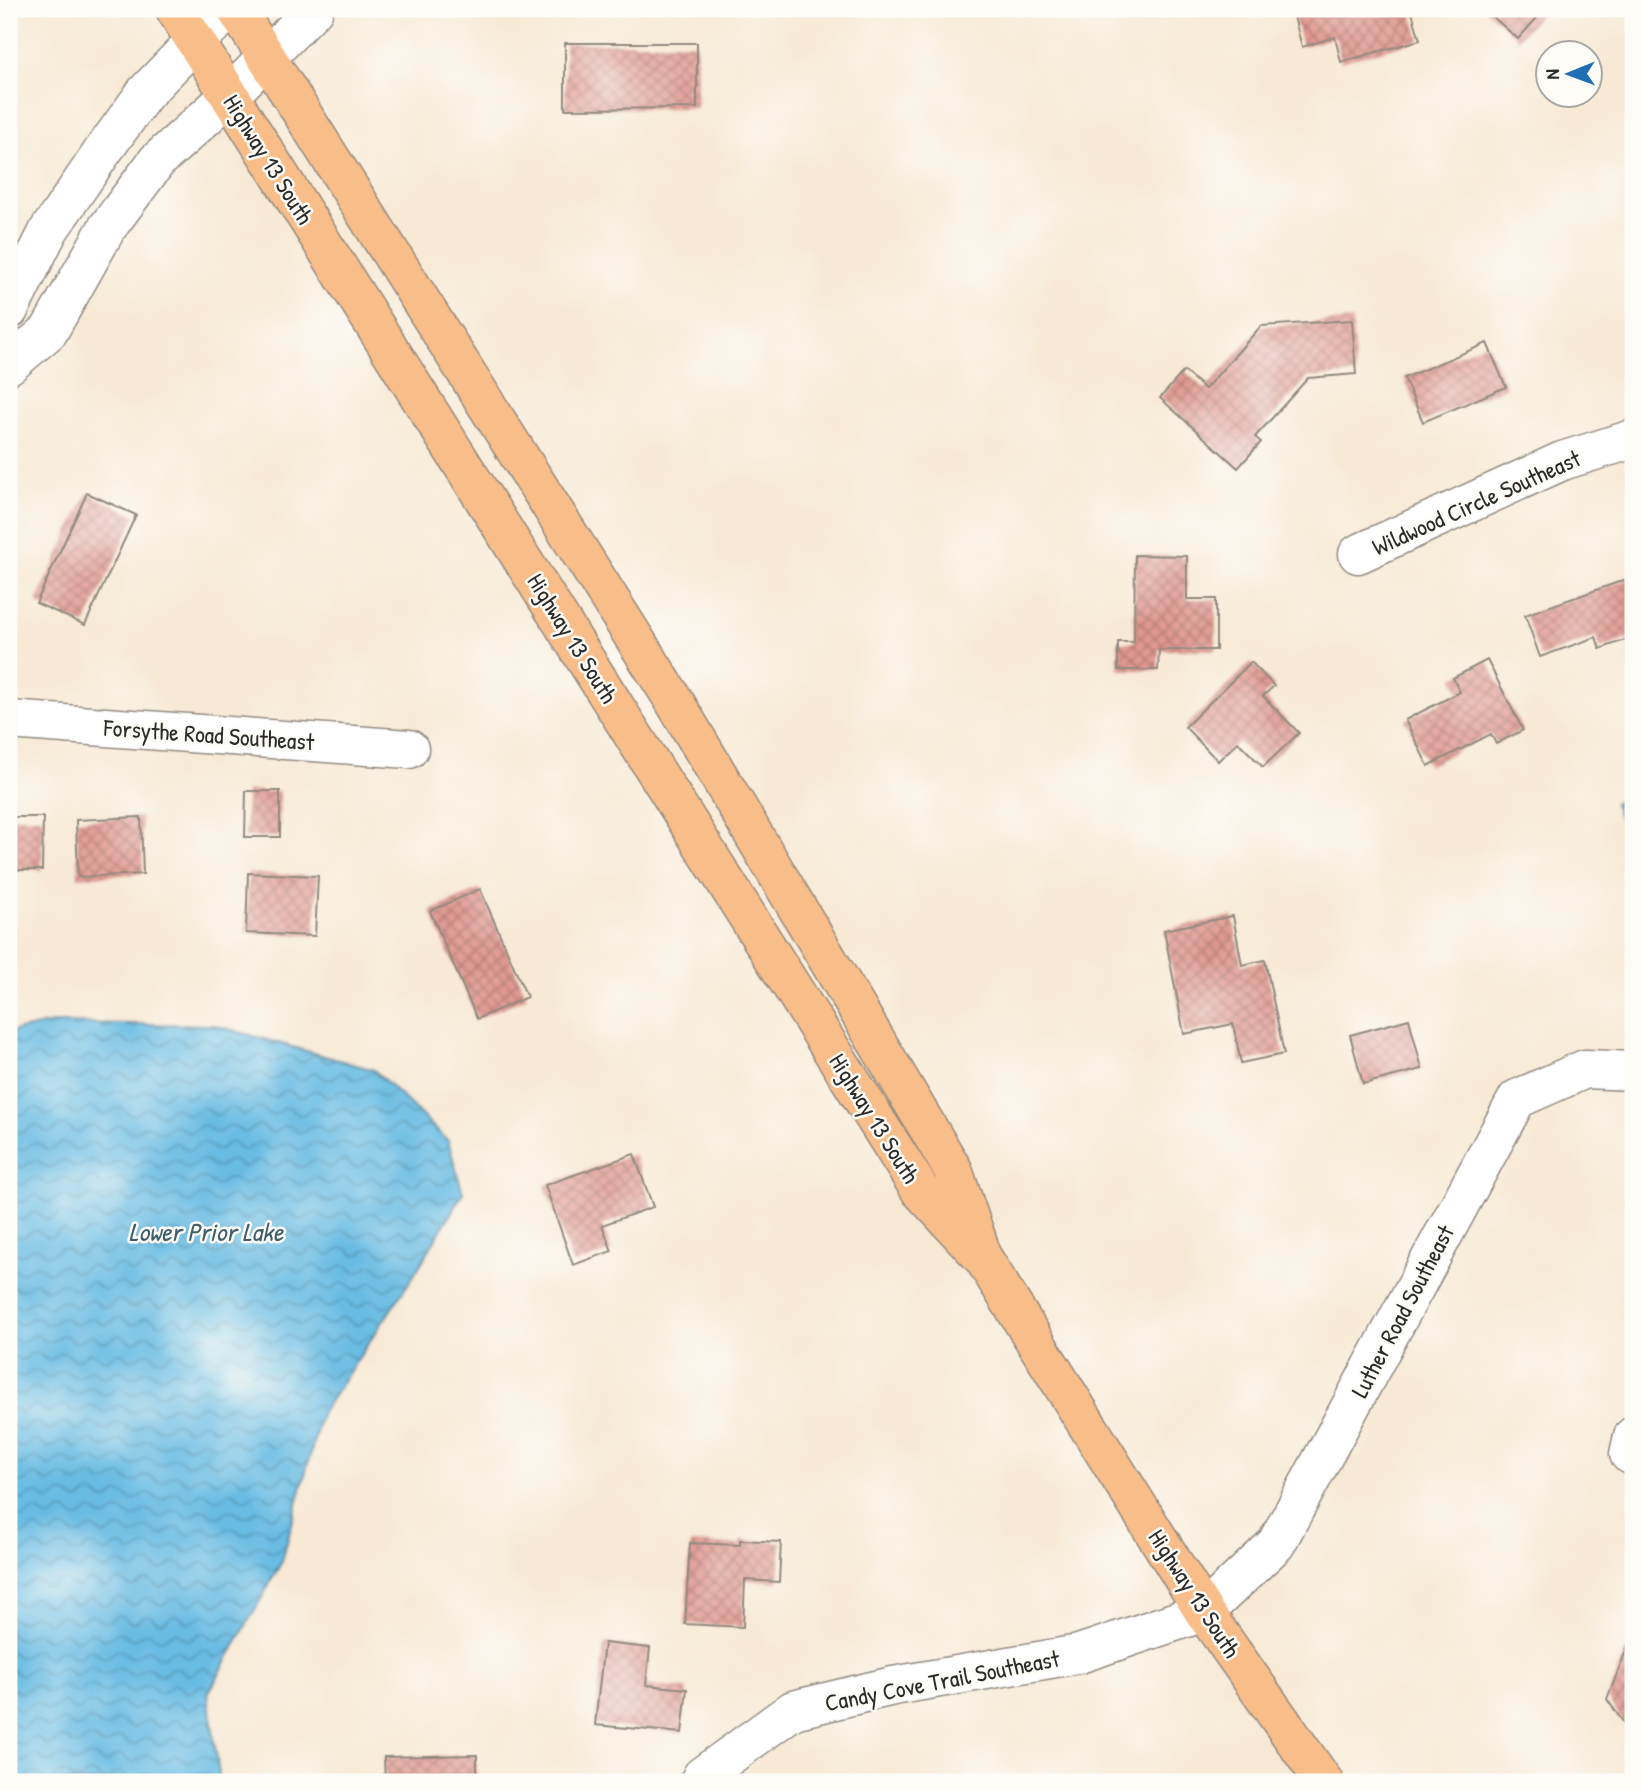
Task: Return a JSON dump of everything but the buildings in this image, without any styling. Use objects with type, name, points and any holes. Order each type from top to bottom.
[{"type":"main road","name":"Highway 13 South","points":[[175,9],[920,1191],[983,1258],[1204,1612],[1324,1782]]},
{"type":"main road","name":"Highway 13 South","points":[[233,9],[673,699],[786,887],[953,1170],[983,1258]]},
{"type":"street","points":[[9,310],[49,230],[145,93],[195,41],[233,9]]},
{"type":"street","points":[[9,365],[49,331],[107,228],[157,160],[229,96],[314,9]]},
{"type":"street","name":"Wildwood Circle Southeast","points":[[1358,554],[1562,461],[1633,439]]},
{"type":"street","name":"Forsythe Road Southeast","points":[[9,720],[409,749]]},
{"type":"street","name":"Luther Road Southeast","points":[[1204,1612],[1276,1544],[1517,1099],[1585,1069],[1633,1071]]},
{"type":"street","points":[[1633,1436],[1629,1454],[1633,1456]]},
{"type":"street","name":"Candy Cove Trail Southeast","points":[[699,1782],[702,1776],[793,1710],[893,1686],[1079,1654],[1204,1612]]},
{"type":"water","points":[[1633,795],[1633,847],[1614,804]]},
{"type":"water","name":"Lower Prior Lake","points":[[53,1023],[214,1025],[374,1070],[448,1141],[463,1193],[414,1275],[321,1414],[282,1561],[208,1694],[220,1782],[9,1782],[9,1032]]}]
